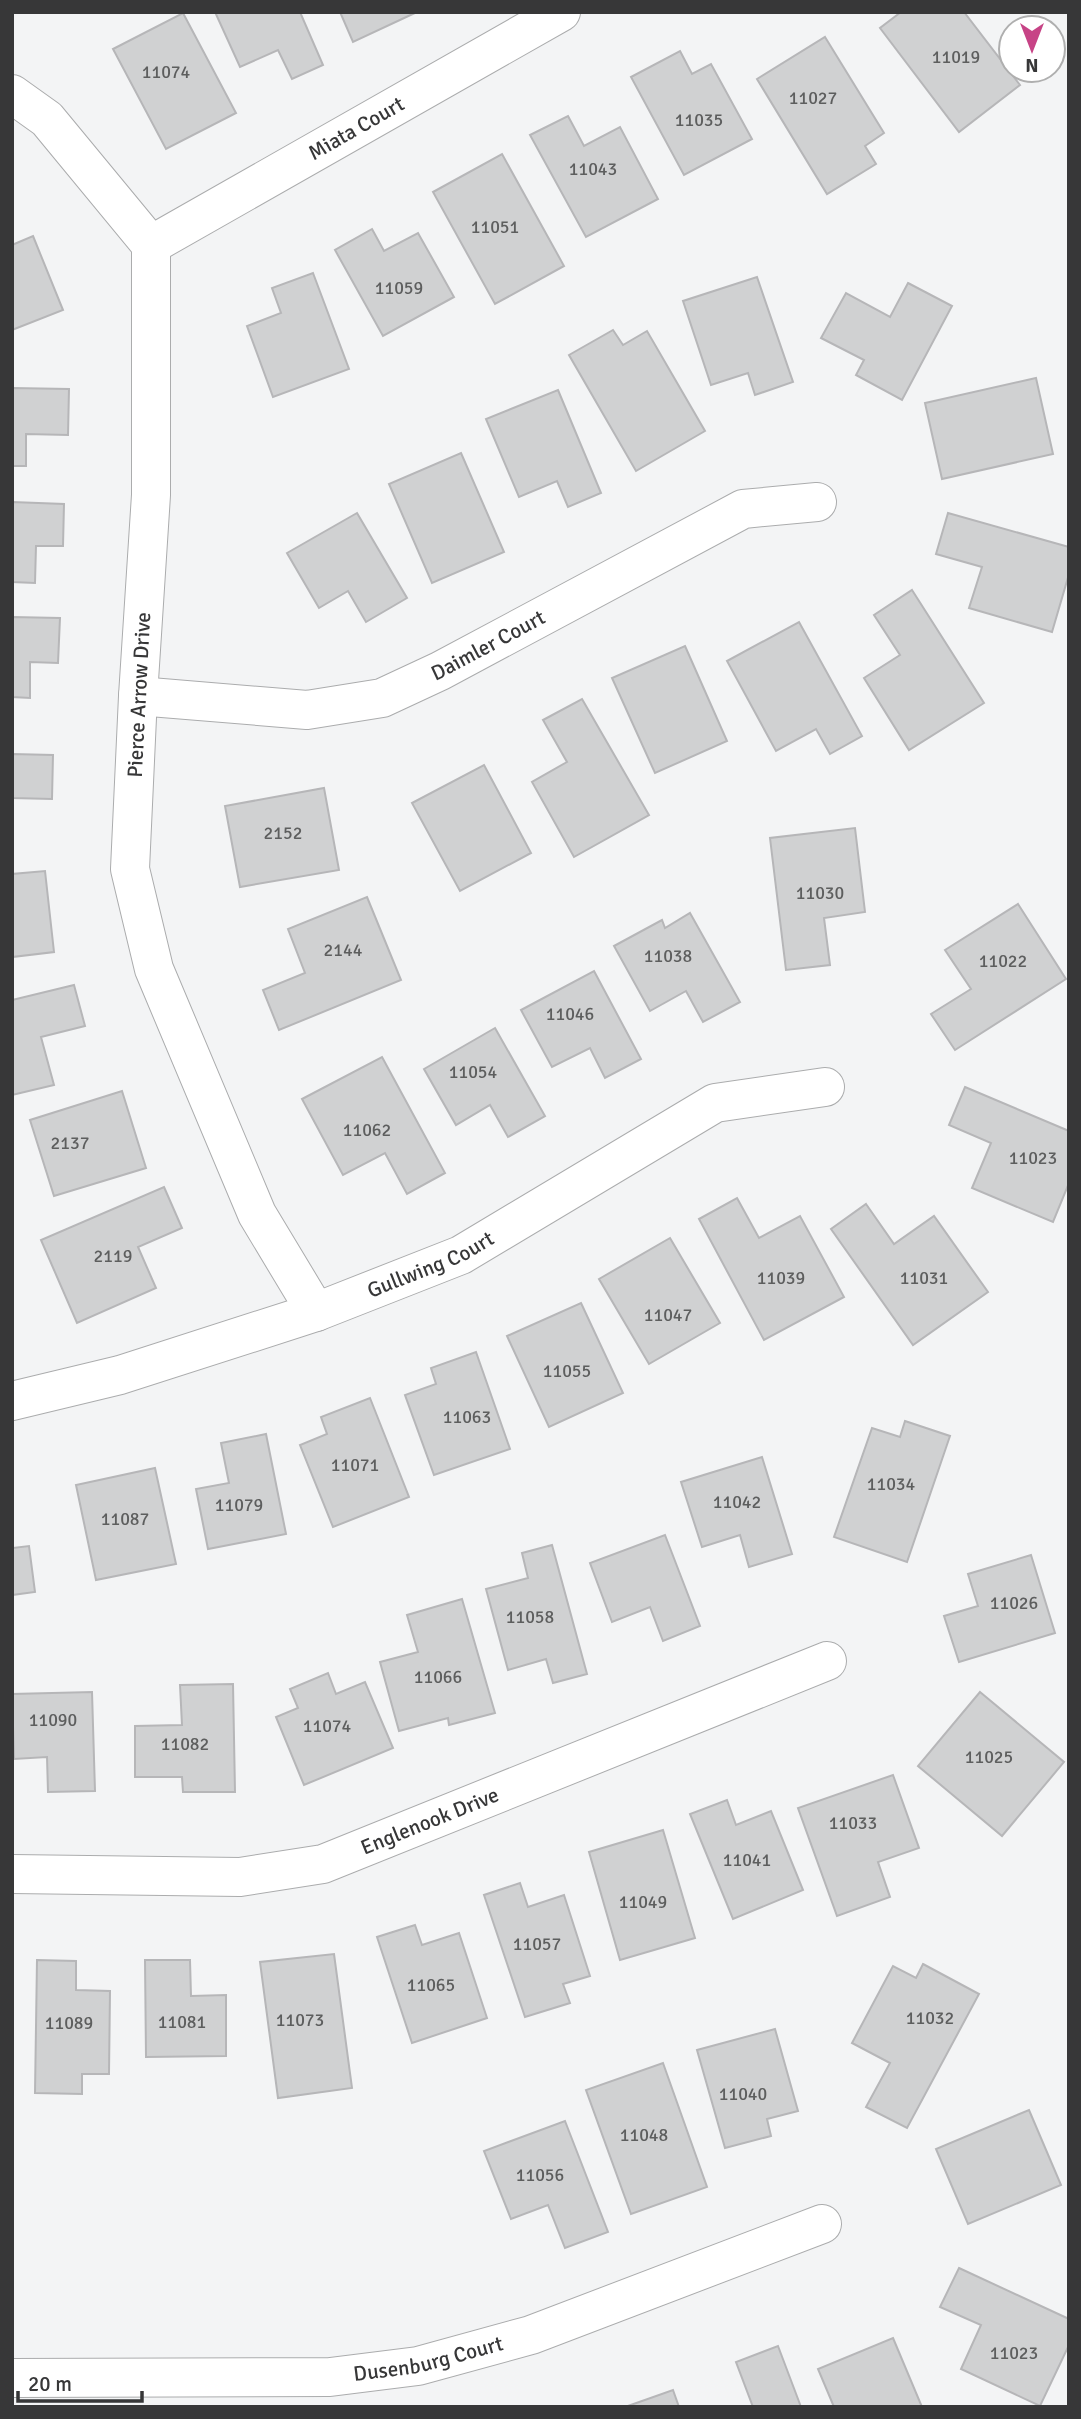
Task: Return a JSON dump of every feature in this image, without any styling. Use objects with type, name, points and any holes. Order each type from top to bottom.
[{"type":"street","name":"Miata Court","points":[[151,245],[561,12]]},
{"type":"street","points":[[12,94],[47,119],[151,245]]},
{"type":"street","name":"Pierce Arrow Drive","points":[[151,245],[151,495],[130,869],[154,970],[257,1214],[316,1312]]},
{"type":"street","name":"Daimler Court","points":[[138,696],[307,710],[382,698],[440,671],[743,509],[817,502]]},
{"type":"street","name":"Gullwing Court","points":[[12,1401],[120,1376],[316,1312],[461,1255],[715,1103],[825,1087]]},
{"type":"street","name":"Englenook Drive","points":[[12,1874],[240,1877],[323,1864],[827,1661]]},
{"type":"street","name":"Dusenburg Court","points":[[12,2378],[330,2377],[418,2366],[531,2335],[822,2224]]},
{"type":"building","points":[[215,12],[300,12],[323,65],[292,79],[278,50],[240,67]]},
{"type":"building","points":[[340,12],[417,12],[353,42]]},
{"type":"building","points":[[901,12],[964,12],[997,55],[997,84],[1020,85],[959,132],[880,28]]},
{"type":"building","points":[[183,13],[236,113],[166,149],[113,49]]},
{"type":"building","points":[[825,37],[884,133],[865,146],[876,164],[827,194],[757,79]]},
{"type":"building","points":[[680,51],[692,74],[711,64],[752,139],[684,175],[631,77]]},
{"type":"building","points":[[568,116],[584,146],[620,127],[658,199],[586,237],[530,135]]},
{"type":"building","points":[[502,154],[564,266],[495,304],[433,192]]},
{"type":"building","points":[[372,229],[384,251],[418,233],[454,297],[383,336],[335,250]]},
{"type":"building","points":[[33,236],[63,310],[12,330],[12,245]]},
{"type":"building","points":[[313,273],[349,369],[273,397],[247,326],[281,313],[272,288]]},
{"type":"building","points":[[757,277],[793,382],[755,395],[748,373],[711,385],[683,301]]},
{"type":"building","points":[[908,283],[952,306],[902,400],[856,375],[864,360],[821,338],[846,293],[890,317]]},
{"type":"building","points":[[613,330],[623,345],[647,331],[705,431],[636,471],[569,355]]},
{"type":"building","points":[[1036,378],[1053,454],[942,479],[925,403]]},
{"type":"building","points":[[12,388],[69,389],[68,435],[26,434],[26,466],[12,466]]},
{"type":"building","points":[[558,390],[601,493],[568,507],[557,481],[519,497],[486,419]]},
{"type":"building","points":[[461,453],[504,552],[432,583],[389,484]]},
{"type":"building","points":[[12,502],[64,504],[63,546],[36,546],[35,583],[12,582]]},
{"type":"building","points":[[357,513],[407,598],[366,622],[348,591],[319,608],[287,553]]},
{"type":"building","points":[[948,513],[1069,547],[1069,574],[1052,632],[969,608],[982,567],[936,554]]},
{"type":"building","points":[[912,590],[984,703],[909,750],[864,678],[900,655],[874,615]]},
{"type":"building","points":[[12,617],[60,618],[58,663],[30,662],[30,698],[12,697]]},
{"type":"building","points":[[799,622],[862,736],[830,754],[816,729],[776,751],[727,661]]},
{"type":"building","points":[[685,646],[727,741],[655,773],[612,678]]},
{"type":"building","points":[[582,699],[649,815],[574,857],[532,782],[567,762],[543,720]]},
{"type":"building","points":[[12,754],[53,755],[52,799],[12,798]]},
{"type":"building","points":[[484,765],[531,853],[460,891],[412,803]]},
{"type":"building","points":[[324,788],[339,870],[240,887],[225,806]]},
{"type":"building","points":[[855,828],[865,912],[824,918],[830,965],[786,970],[770,838]]},
{"type":"building","points":[[45,871],[54,952],[12,957],[12,874]]},
{"type":"building","points":[[367,897],[401,980],[279,1030],[263,990],[305,973],[288,929]]},
{"type":"building","points":[[1018,904],[1066,979],[955,1050],[931,1014],[971,989],[945,950]]},
{"type":"building","points":[[690,913],[740,1002],[703,1022],[686,991],[650,1011],[614,946],[662,920],[665,928]]},
{"type":"building","points":[[594,971],[641,1059],[605,1078],[590,1048],[552,1067],[521,1010]]},
{"type":"building","points":[[74,985],[85,1026],[41,1037],[54,1085],[12,1095],[12,1000]]},
{"type":"building","points":[[495,1028],[545,1116],[508,1137],[490,1105],[456,1125],[424,1069]]},
{"type":"building","points":[[382,1057],[445,1173],[407,1194],[385,1153],[343,1175],[302,1099]]},
{"type":"building","points":[[965,1087],[1069,1131],[1069,1183],[1053,1222],[972,1188],[991,1143],[949,1125]]},
{"type":"building","points":[[122,1091],[146,1168],[54,1196],[30,1120]]},
{"type":"building","points":[[164,1187],[182,1228],[138,1247],[156,1288],[77,1323],[41,1240]]},
{"type":"building","points":[[737,1198],[759,1238],[800,1216],[844,1297],[764,1340],[699,1219]]},
{"type":"building","points":[[866,1204],[894,1244],[934,1216],[988,1292],[913,1345],[831,1229]]},
{"type":"building","points":[[670,1238],[720,1323],[649,1364],[599,1279]]},
{"type":"building","points":[[581,1303],[623,1393],[549,1427],[507,1336]]},
{"type":"building","points":[[476,1352],[510,1449],[434,1475],[405,1395],[436,1384],[431,1368]]},
{"type":"building","points":[[370,1398],[409,1497],[333,1527],[300,1445],[327,1434],[321,1417]]},
{"type":"building","points":[[905,1421],[950,1436],[907,1562],[834,1537],[872,1428],[900,1437]]},
{"type":"building","points":[[266,1434],[286,1534],[208,1549],[196,1489],[229,1483],[221,1443]]},
{"type":"building","points":[[762,1457],[792,1554],[749,1567],[740,1535],[702,1547],[681,1482]]},
{"type":"building","points":[[155,1468],[176,1564],[96,1580],[76,1485]]},
{"type":"building","points":[[665,1535],[700,1626],[663,1641],[650,1607],[612,1622],[590,1563]]},
{"type":"building","points":[[12,1545],[13,1548],[29,1546],[35,1592],[12,1595]]},
{"type":"building","points":[[552,1545],[587,1674],[553,1683],[546,1659],[508,1670],[486,1589],[528,1578],[522,1553]]},
{"type":"building","points":[[1031,1555],[1055,1633],[959,1662],[944,1616],[978,1606],[968,1574]]},
{"type":"building","points":[[462,1599],[495,1713],[449,1725],[448,1718],[399,1731],[380,1662],[418,1652],[407,1615]]},
{"type":"building","points":[[328,1673],[336,1694],[365,1682],[393,1748],[304,1785],[276,1717],[298,1708],[290,1689]]},
{"type":"building","points":[[233,1684],[235,1792],[183,1792],[182,1777],[135,1777],[135,1726],[182,1725],[180,1685]]},
{"type":"building","points":[[92,1692],[95,1791],[48,1792],[47,1757],[14,1759],[12,1694]]},
{"type":"building","points":[[980,1692],[1064,1762],[1002,1836],[918,1766]]},
{"type":"building","points":[[893,1775],[919,1848],[878,1862],[890,1897],[837,1916],[798,1808]]},
{"type":"building","points":[[727,1800],[736,1825],[771,1811],[803,1890],[733,1919],[690,1814]]},
{"type":"building","points":[[663,1830],[695,1938],[620,1960],[589,1852]]},
{"type":"building","points":[[520,1883],[528,1907],[564,1895],[590,1976],[563,1984],[570,2003],[525,2017],[484,1895]]},
{"type":"building","points":[[415,1925],[422,1945],[459,1933],[487,2018],[412,2043],[377,1937]]},
{"type":"building","points":[[334,1954],[352,2088],[278,2098],[260,1962]]},
{"type":"building","points":[[37,1960],[76,1961],[76,1990],[110,1991],[109,2074],[82,2074],[82,2094],[35,2093]]},
{"type":"building","points":[[145,1960],[190,1960],[191,1996],[226,1995],[226,2056],[146,2057]]},
{"type":"building","points":[[923,1964],[979,1994],[907,2128],[866,2107],[890,2063],[852,2043],[893,1966],[916,1978]]},
{"type":"building","points":[[775,2029],[798,2111],[767,2119],[771,2136],[725,2148],[697,2050]]},
{"type":"building","points":[[663,2063],[707,2187],[631,2214],[586,2090]]},
{"type":"building","points":[[1029,2110],[1061,2185],[968,2224],[936,2149]]},
{"type":"building","points":[[565,2121],[608,2232],[565,2248],[548,2205],[511,2219],[484,2151]]},
{"type":"building","points":[[959,2268],[1069,2319],[1069,2345],[1040,2406],[961,2369],[981,2325],[940,2307]]},
{"type":"building","points":[[893,2338],[922,2407],[834,2407],[818,2369]]},
{"type":"building","points":[[778,2346],[801,2407],[753,2407],[736,2362]]},
{"type":"building","points":[[673,2390],[679,2407],[625,2407]]}]
